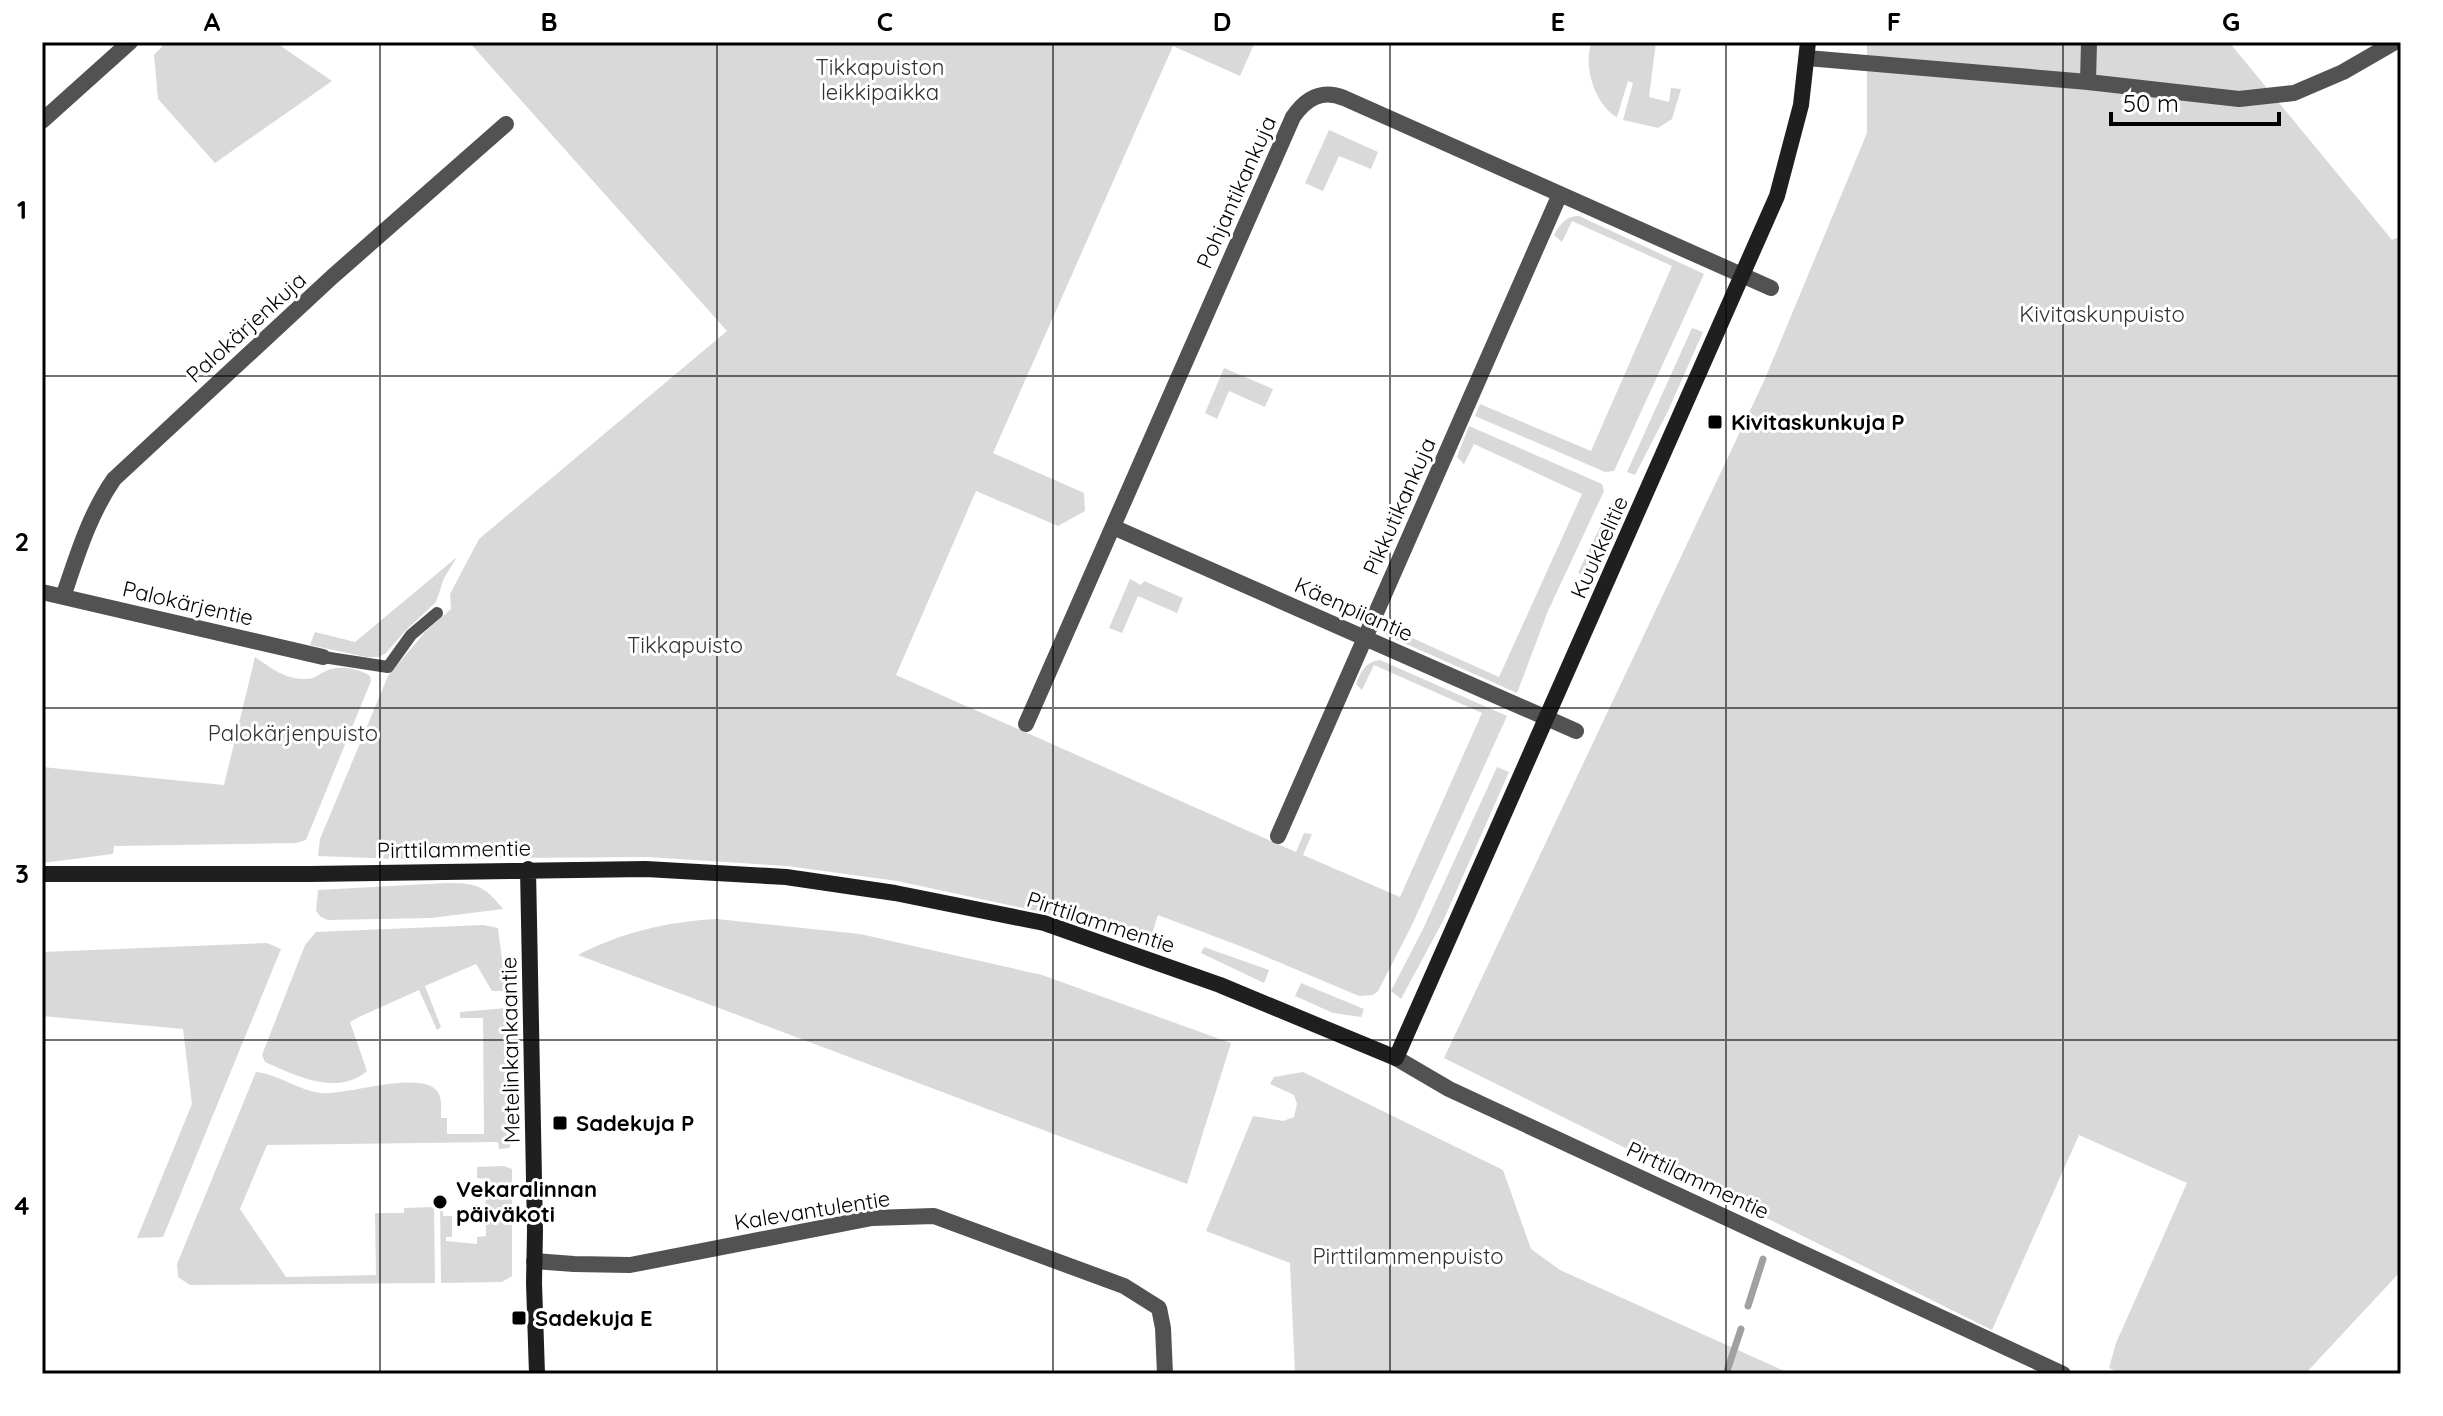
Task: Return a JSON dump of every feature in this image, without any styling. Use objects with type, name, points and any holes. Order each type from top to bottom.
[{"type":"street","points":[[42,121],[130,42]]},
{"type":"street","points":[[2088,82],[2089,42]]},
{"type":"street","points":[[1808,50],[2239,99],[2294,93],[2343,72],[2395,42]]},
{"type":"street","name":"Kuukkelitie","points":[[1396,1058],[1777,196],[1801,105],[1808,50]]},
{"type":"street","name":"Pohjantikankuja","points":[[1026,724],[1293,117],[1306,101],[1324,94],[1334,94],[1771,288]]},
{"type":"street","name":"Palokärjenkuja","points":[[63,597],[89,522],[114,479],[332,277],[506,124]]},
{"type":"street","name":"Pikkutikankuja","points":[[1278,836],[1560,194]]},
{"type":"street","name":"Käenpiiantie","points":[[1113,527],[1576,731]]},
{"type":"street","name":"Palokärjentie","points":[[42,592],[323,657]]},
{"type":"street","name":"Metelinkankaantie","points":[[528,869],[537,1374]]},
{"type":"street","name":"Pirttilammentie","points":[[42,874],[646,869],[786,877],[895,893],[1044,923],[1220,985],[1396,1058],[1449,1089],[2063,1374]]},
{"type":"street","name":"Kalevantulentie","points":[[534,1261],[630,1265],[872,1218],[934,1216],[1124,1286],[1159,1308],[1165,1374]]},
{"type":"lane","points":[[323,657],[388,667],[411,635],[437,613]]},
{"type":"green space","points":[[166,42],[275,42],[332,81],[215,163],[158,99],[154,55]]},
{"type":"green space","name":"Tikkapuisto","points":[[469,42],[1255,42],[1240,76],[1173,46],[993,453],[1084,493],[1085,511],[1058,526],[976,491],[896,675],[1296,852],[1304,833],[1312,834],[1303,855],[1400,897],[1482,713],[1374,665],[1362,690],[1356,684],[1362,672],[1367,665],[1380,660],[1507,716],[1411,927],[1378,991],[1373,995],[1359,996],[1158,915],[1152,934],[1107,930],[1046,913],[897,881],[787,866],[647,857],[397,859],[318,856],[320,839],[388,676],[425,632],[451,609],[450,594],[479,539],[727,331]]},
{"type":"green space","points":[[1592,42],[1656,42],[1649,97],[1669,102],[1671,88],[1681,89],[1672,119],[1658,128],[1623,120],[1633,83],[1628,81],[1617,117],[1609,112],[1592,84],[1589,51]]},
{"type":"green space","name":"Kivitaskunpuisto","points":[[1867,42],[2229,42],[2392,240],[2401,236],[2401,1271],[2305,1374],[2121,1374],[2109,1368],[2116,1343],[2187,1183],[2079,1135],[1992,1330],[1444,1058],[1764,381],[1867,133]]},
{"type":"green space","points":[[1329,130],[1378,152],[1371,169],[1339,156],[1323,191],[1305,183]]},
{"type":"green space","points":[[1579,216],[1704,274],[1614,471],[1605,472],[1475,416],[1480,404],[1591,451],[1672,266],[1572,221],[1562,242],[1554,235],[1564,221]]},
{"type":"green space","points":[[1692,328],[1703,332],[1668,411],[1635,475],[1627,472]]},
{"type":"green space","points":[[1224,368],[1273,389],[1265,407],[1229,391],[1217,419],[1205,413]]},
{"type":"green space","points":[[1469,426],[1602,484],[1604,491],[1548,611],[1517,693],[1386,635],[1383,629],[1390,628],[1499,677],[1582,494],[1474,444],[1464,464],[1457,457]]},
{"type":"green space","points":[[1613,500],[1622,504],[1586,576],[1578,573]]},
{"type":"green space","points":[[457,557],[444,578],[436,602],[386,653],[379,657],[366,657],[310,645],[315,632],[355,642]]},
{"type":"green space","points":[[1130,579],[1141,585],[1144,581],[1183,598],[1177,613],[1138,596],[1122,633],[1109,628]]},
{"type":"green space","name":"Palokärjenpuisto","points":[[255,657],[278,672],[297,679],[311,678],[338,668],[370,676],[371,681],[306,840],[296,843],[114,846],[113,854],[42,863],[42,767],[224,785]]},
{"type":"green space","points":[[1497,767],[1509,772],[1444,919],[1401,999],[1391,991],[1423,929]]},
{"type":"green space","points":[[446,883],[479,887],[503,909],[431,918],[328,920],[316,911],[318,890]]},
{"type":"green space","points":[[717,919],[860,934],[1042,975],[1231,1043],[1187,1184],[578,955],[610,940],[645,930],[681,922]]},
{"type":"green space","points":[[483,925],[498,928],[506,991],[492,991],[476,964],[425,986],[441,1027],[437,1030],[419,990],[350,1022],[367,1071],[355,1079],[329,1083],[316,1081],[265,1062],[262,1055],[305,945],[316,932]]},
{"type":"green space","points":[[267,943],[281,949],[163,1237],[137,1238],[192,1104],[183,1029],[42,1016],[42,952]]},
{"type":"green space","points":[[1204,947],[1269,970],[1264,983],[1201,953]]},
{"type":"green space","points":[[1301,983],[1364,1009],[1361,1017],[1333,1013],[1295,996]]},
{"type":"green space","points":[[507,1008],[512,1142],[509,1148],[499,1149],[498,1142],[267,1145],[240,1209],[286,1277],[376,1275],[375,1213],[404,1213],[404,1208],[434,1207],[435,1283],[190,1285],[178,1277],[177,1264],[256,1072],[320,1093],[384,1084],[418,1083],[431,1086],[440,1097],[441,1118],[447,1118],[447,1134],[484,1134],[483,1018],[460,1018],[460,1012]]},
{"type":"green space","name":"Pirttilammenpuisto","points":[[1303,1072],[1503,1170],[1531,1249],[1560,1270],[1791,1374],[1295,1374],[1290,1263],[1206,1231],[1253,1116],[1283,1121],[1294,1117],[1297,1104],[1294,1095],[1270,1084],[1274,1077]]},
{"type":"green space","points":[[504,1166],[512,1169],[512,1276],[502,1282],[441,1283],[440,1202],[443,1202],[443,1216],[452,1216],[452,1237],[446,1237],[446,1241],[477,1244],[477,1237],[486,1236],[485,1179],[477,1178],[477,1167]]},
{"type":"waterway","points":[[1748,1306],[1763,1259]]},
{"type":"waterway","points":[[1726,1374],[1741,1329]]},
{"type":"place","name":"Kivitaskunkuja P","points":[[1715,422]]},
{"type":"place","name":"Sadekuja P","points":[[560,1123]]},
{"type":"place","name":"Vekaralinnan päiväkoti","points":[[440,1202]]},
{"type":"place","name":"Sadekuja E","points":[[519,1318]]},
{"type":"park label","name":"Tikkapuiston leikkipaikka","points":[[880,80]]}]
